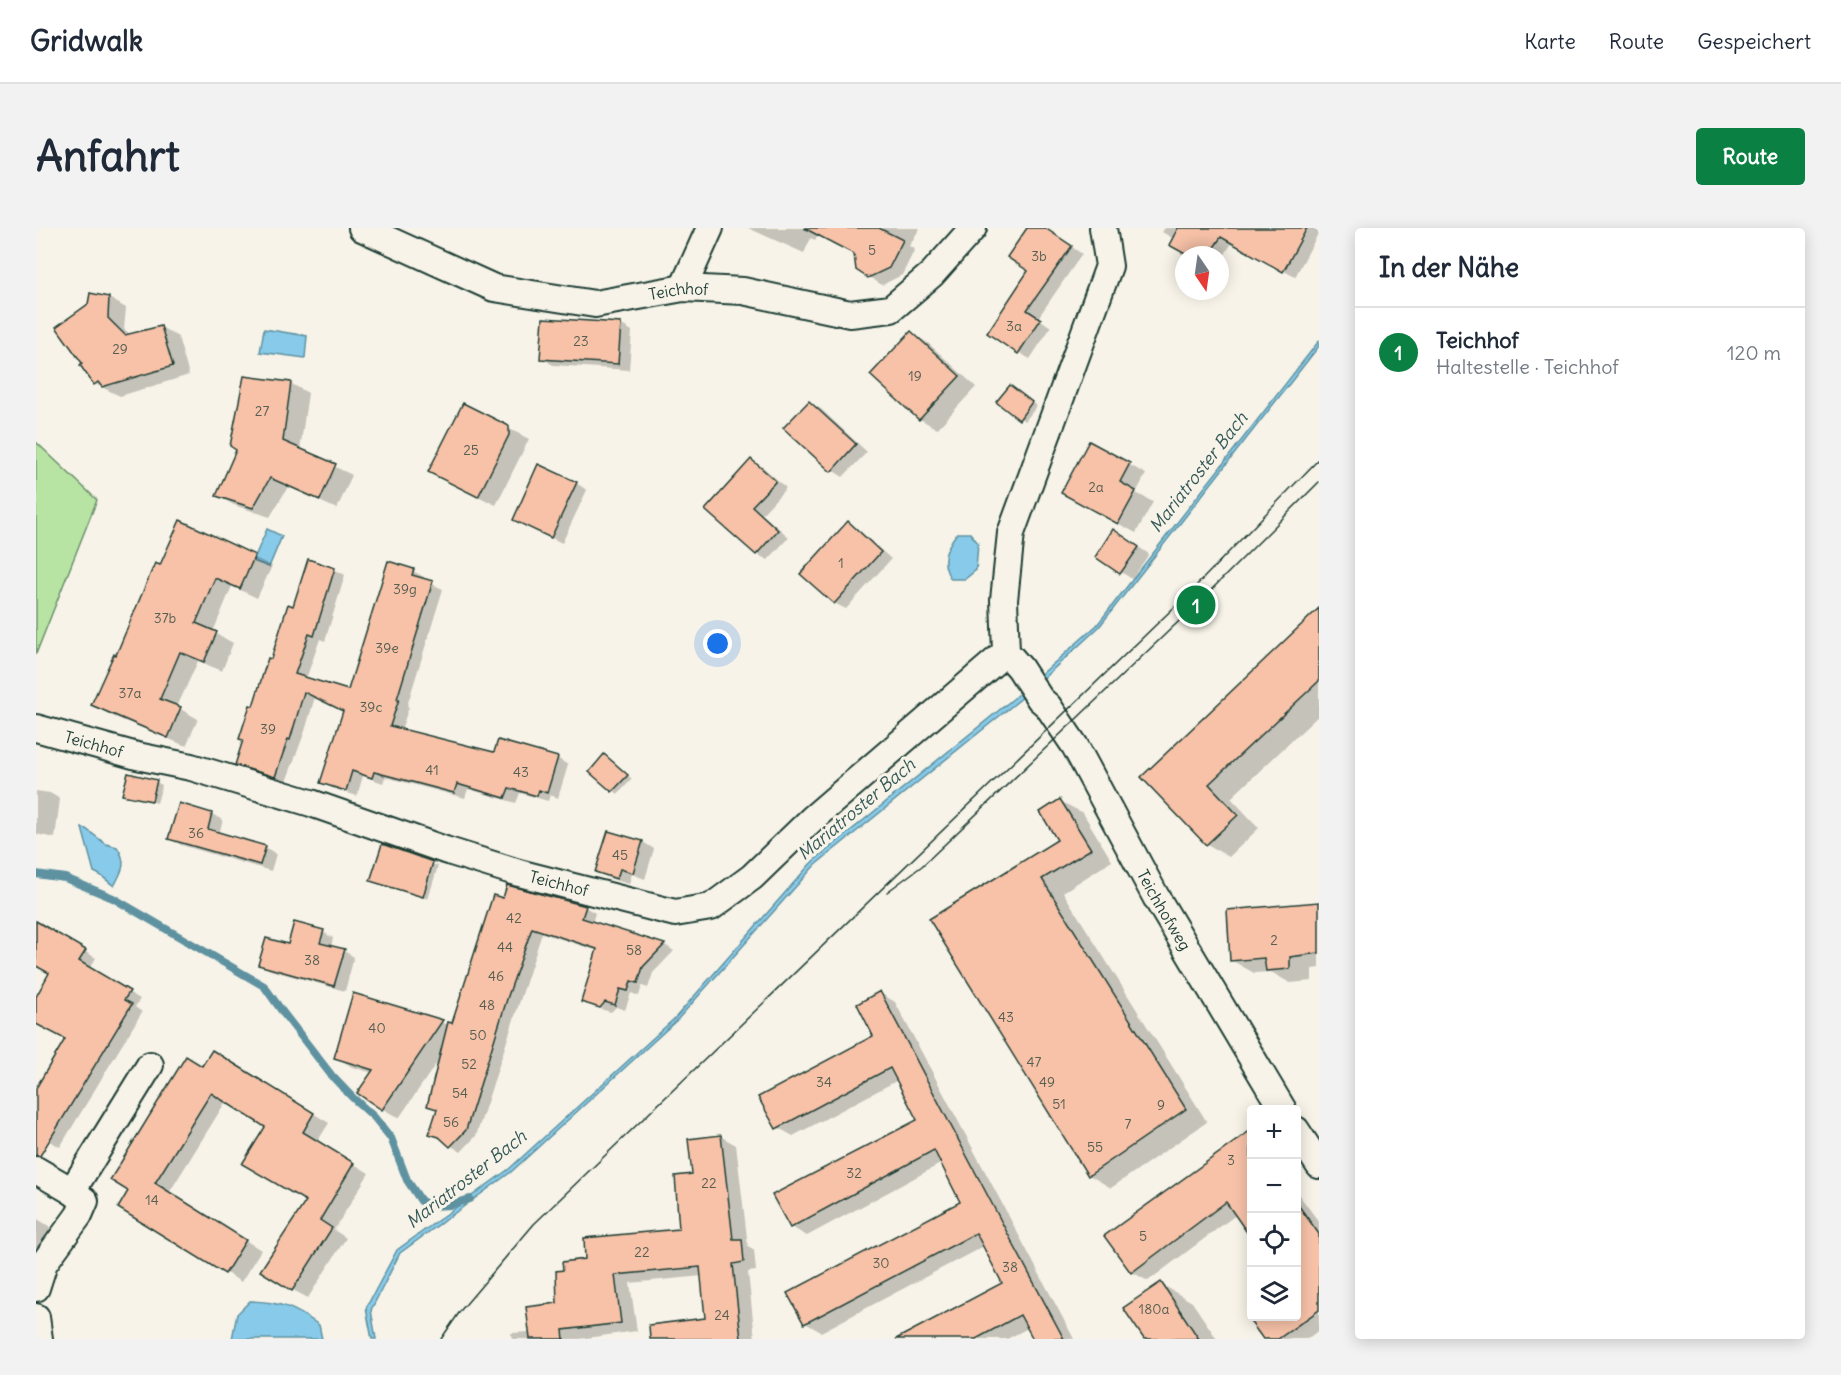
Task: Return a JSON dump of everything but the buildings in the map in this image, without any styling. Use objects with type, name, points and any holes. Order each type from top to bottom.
[{"type":"street","name":"Teichhof","points":[[362,228],[494,288],[595,304],[682,288],[743,291],[849,314],[891,309],[932,274],[974,228]]},
{"type":"street","points":[[682,288],[710,228]]},
{"type":"street","points":[[1013,660],[1004,600],[1011,533],[1109,266],[1103,228]]},
{"type":"street","name":"Teichhof","points":[[36,728],[137,756],[191,767],[311,803],[445,850],[519,873],[675,913],[711,907],[752,877],[813,818],[1013,660]]},
{"type":"street","name":"Teichhofweg","points":[[1013,660],[1074,746],[1156,897],[1280,1105]]},
{"type":"street","points":[[36,1288],[44,1263],[150,1065]]},
{"type":"street","points":[[1301,1138],[1319,1165]]},
{"type":"street","points":[[36,1170],[75,1203]]},
{"type":"street","points":[[36,1317],[39,1339]]},
{"type":"green space","points":[[36,442],[97,500],[36,654]]},
{"type":"water","points":[[264,329],[307,336],[305,358],[260,352]]},
{"type":"water","name":"Mariatroster Bach","points":[[1319,341],[1319,346],[1099,627],[1023,697],[815,865],[678,1019],[511,1172],[400,1253],[371,1310],[376,1339],[372,1339],[366,1308],[397,1250],[509,1169],[675,1018],[812,862],[1019,694],[1097,625]]},
{"type":"water","points":[[267,529],[282,536],[269,567],[253,561]]},
{"type":"water","points":[[957,533],[970,533],[978,543],[976,570],[965,579],[951,579],[945,567],[945,555]]},
{"type":"water","points":[[82,828],[106,844],[117,847],[123,867],[114,886],[94,872]]},
{"type":"water","points":[[250,1301],[279,1304],[302,1314],[319,1325],[322,1339],[232,1339],[237,1314]]},
{"type":"waterway","points":[[36,874],[65,878],[113,898],[264,986],[332,1076],[374,1117],[391,1138],[407,1180],[421,1201],[432,1206],[450,1205],[470,1199]]},
{"type":"tram line","points":[[441,1339],[461,1310],[534,1224],[1190,592],[1319,459]]},
{"type":"tram line","points":[[887,892],[922,866],[1196,605],[1319,482]]},
{"type":"place","name":"Teichhof","points":[[1196,605]]}]
